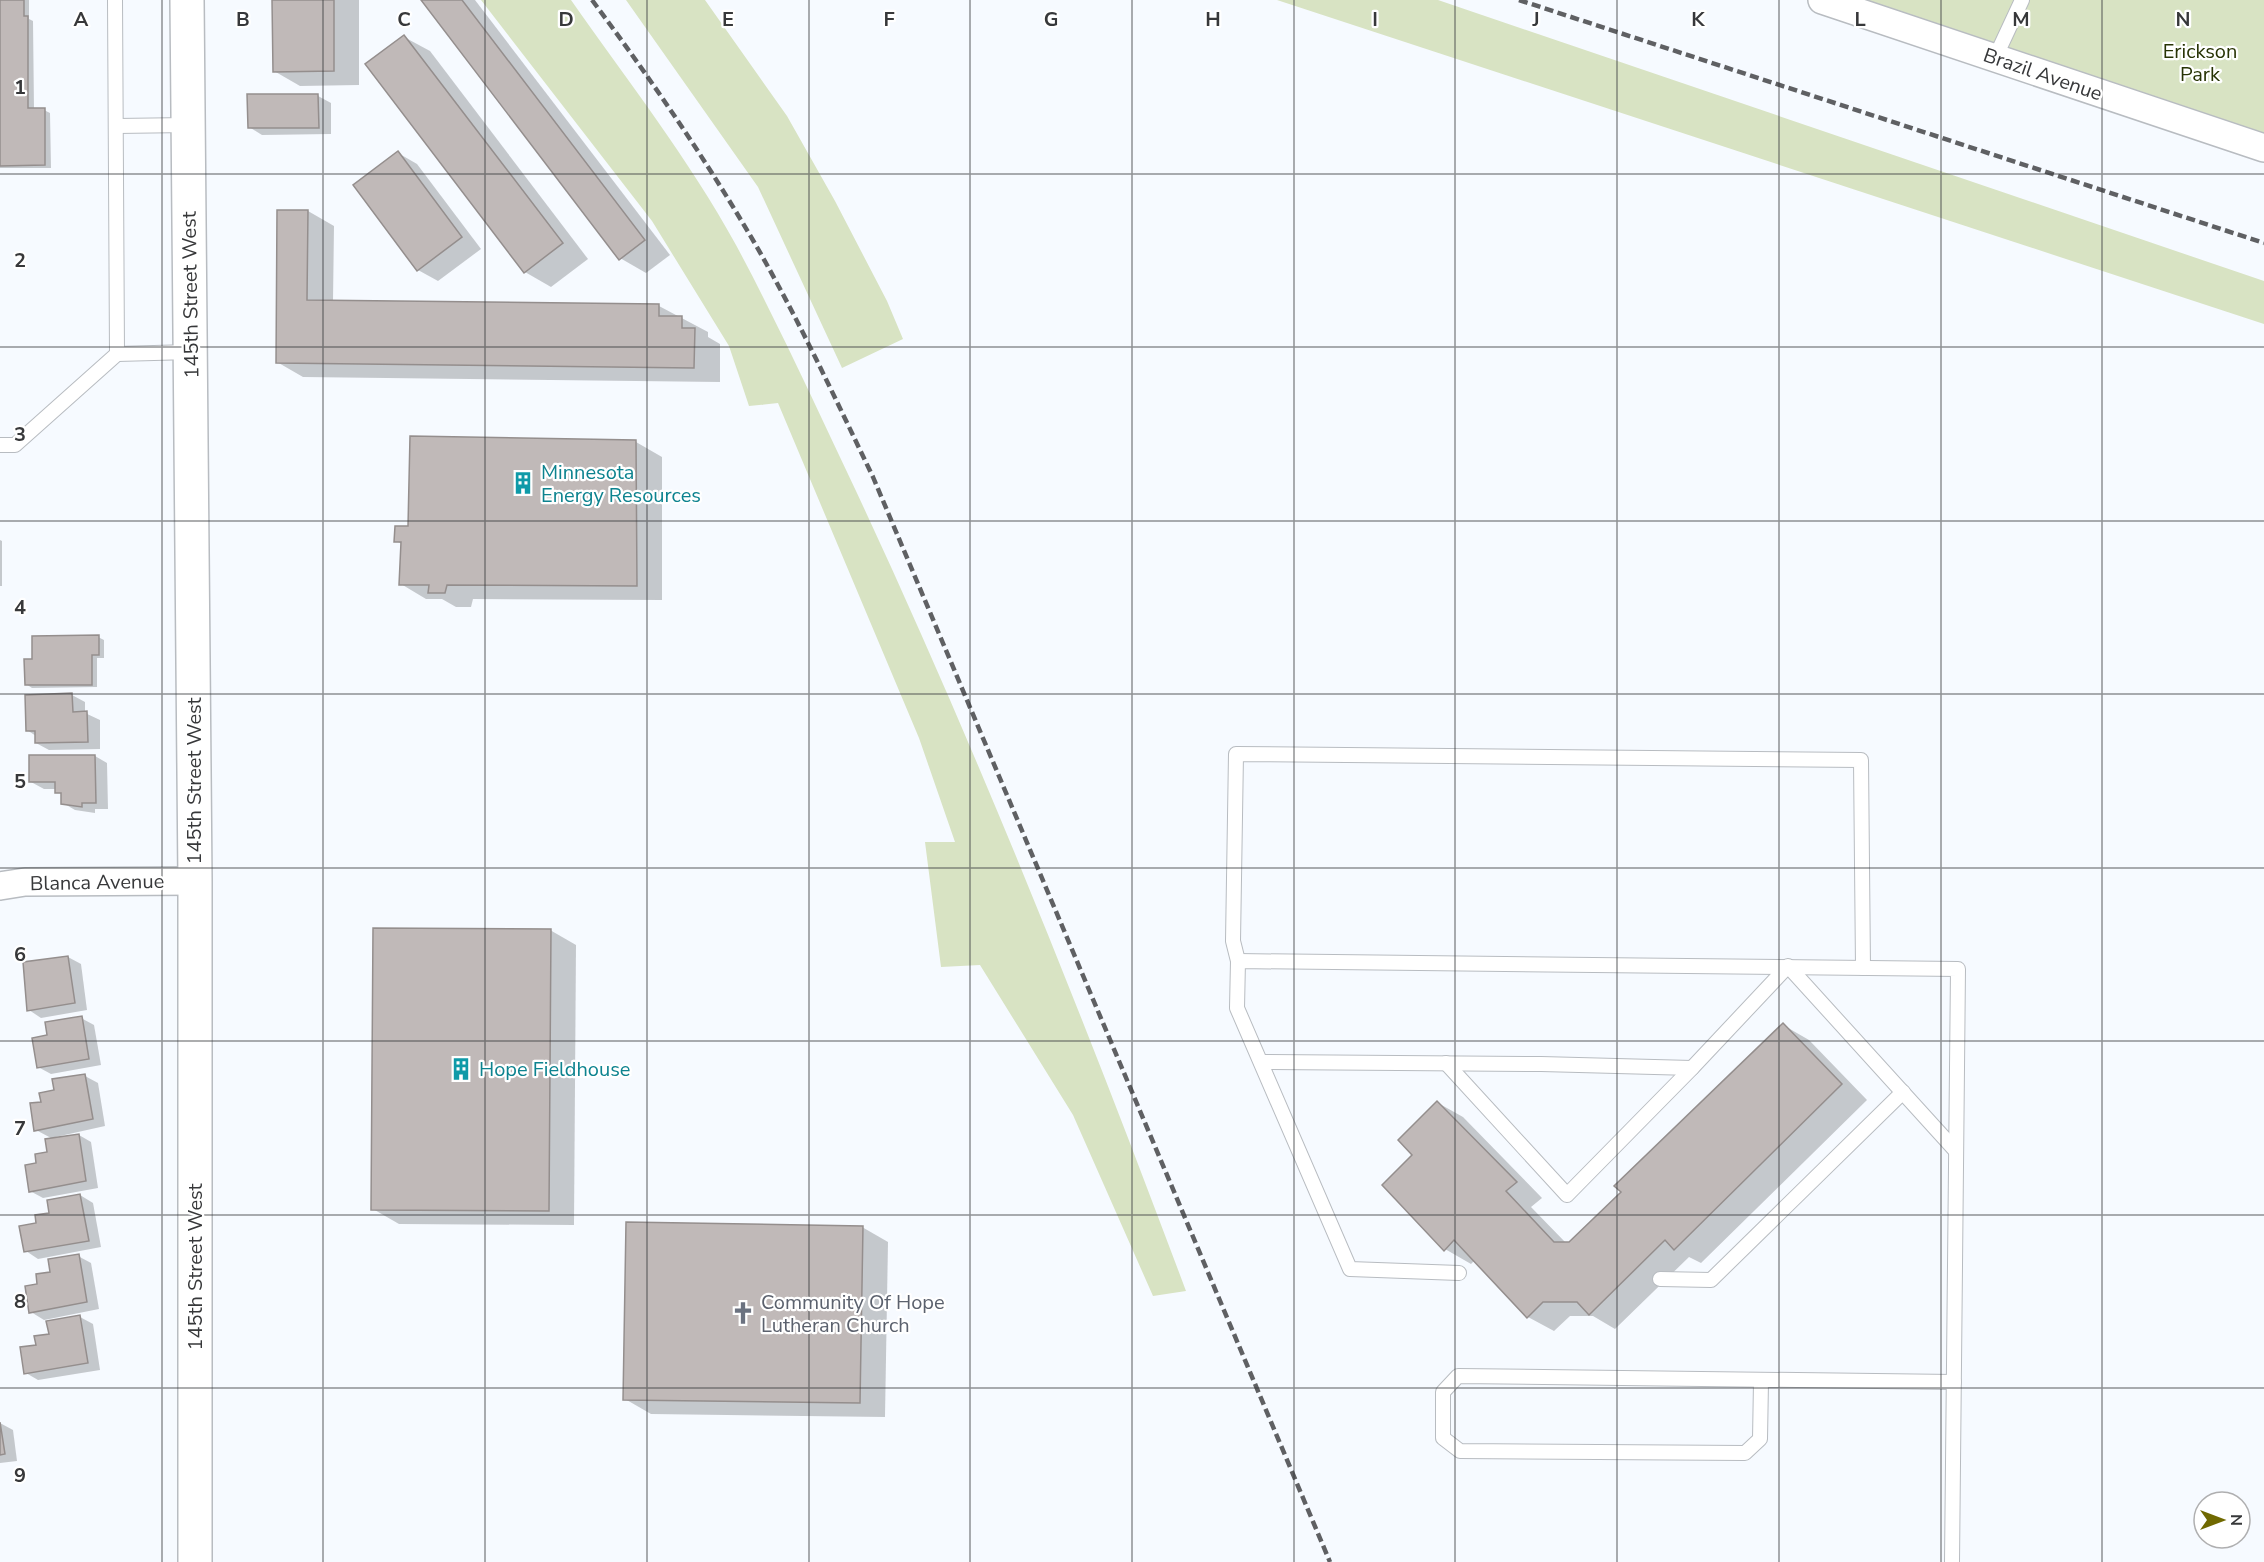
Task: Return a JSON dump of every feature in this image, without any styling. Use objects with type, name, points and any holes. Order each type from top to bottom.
[{"type":"street","name":"145th Street West","points":[[187,0],[195,881],[195,1562]]},
{"type":"street","name":"Brazil Avenue","points":[[1822,0],[2264,148]]},
{"type":"street","name":"Blanca Avenue","points":[[0,886],[25,882],[195,881]]},
{"type":"lane","points":[[115,0],[117,354]]},
{"type":"lane","points":[[1995,58],[2022,0]]},
{"type":"lane","points":[[117,126],[188,124]]},
{"type":"lane","points":[[0,445],[15,445],[117,354],[191,352]]},
{"type":"lane","points":[[1459,1273],[1350,1269],[1237,1008],[1238,961],[1233,941],[1236,754],[1861,760],[1863,968]]},
{"type":"lane","points":[[1238,961],[1958,969],[1952,1562]]},
{"type":"lane","points":[[1446,1063],[1567,1194],[1692,1068],[1788,966]]},
{"type":"lane","points":[[1788,966],[1956,1150]]},
{"type":"lane","points":[[1261,1062],[1692,1068]]},
{"type":"lane","points":[[1660,1279],[1711,1280],[1903,1092]]},
{"type":"lane","points":[[1761,1382],[1760,1439],[1745,1453],[1460,1451],[1443,1438],[1443,1392],[1458,1376],[1761,1382],[1954,1382]]},
{"type":"green space","points":[[481,0],[571,0],[678,151],[736,245],[783,336],[945,688],[1069,988],[1186,1291],[1153,1296],[1073,1115],[980,965],[941,967],[925,842],[955,842],[919,738],[778,403],[749,406],[729,346],[652,221]]},
{"type":"green space","points":[[626,0],[705,0],[787,116],[835,201],[887,301],[903,339],[842,368],[758,187]]},
{"type":"green space","points":[[1277,0],[1438,0],[2264,281],[2264,324]]},
{"type":"green space","name":"Erickson Park","points":[[1820,0],[2264,0],[2264,149]]},
{"type":"building","points":[[0,0],[24,0],[24,16],[28,16],[28,108],[45,108],[45,165],[0,166]]},
{"type":"building","points":[[272,0],[334,0],[334,71],[273,72]]},
{"type":"building","points":[[421,0],[462,0],[645,240],[619,260]]},
{"type":"building","points":[[404,35],[563,243],[524,273],[365,64]]},
{"type":"building","points":[[247,94],[318,94],[319,128],[248,128]]},
{"type":"building","points":[[398,151],[462,237],[417,271],[353,185]]},
{"type":"building","points":[[277,210],[308,210],[307,300],[659,304],[659,316],[682,316],[682,328],[695,328],[694,368],[276,363]]},
{"type":"building","name":"Minnesota Energy Resources","points":[[410,436],[636,440],[637,586],[447,585],[445,593],[428,593],[429,585],[399,585],[401,542],[394,542],[395,526],[408,526]]},
{"type":"building","points":[[99,635],[99,655],[92,655],[92,685],[25,685],[24,659],[32,659],[32,636]]},
{"type":"building","points":[[72,693],[73,712],[87,711],[88,742],[35,743],[35,731],[26,731],[25,695]]},
{"type":"building","points":[[29,755],[95,755],[96,803],[82,803],[82,807],[61,804],[61,793],[55,793],[55,782],[29,782]]},
{"type":"building","name":"Hope Fieldhouse","points":[[373,928],[551,929],[549,1211],[371,1210]]},
{"type":"building","points":[[68,956],[75,1003],[27,1011],[23,962]]},
{"type":"building","points":[[82,1016],[89,1059],[37,1068],[32,1038],[47,1035],[45,1022]]},
{"type":"building","points":[[1783,1023],[1842,1084],[1674,1250],[1665,1240],[1589,1315],[1577,1302],[1543,1302],[1527,1318],[1454,1240],[1444,1251],[1382,1185],[1412,1155],[1398,1140],[1437,1101],[1517,1182],[1506,1191],[1554,1242],[1569,1242],[1621,1192],[1614,1186]]},
{"type":"building","points":[[85,1074],[93,1119],[34,1131],[30,1103],[41,1102],[39,1093],[54,1090],[52,1079]]},
{"type":"building","points":[[79,1134],[86,1181],[29,1192],[25,1165],[36,1163],[35,1154],[47,1152],[45,1139]]},
{"type":"building","points":[[80,1194],[89,1241],[24,1252],[19,1226],[36,1223],[35,1215],[49,1213],[47,1200]]},
{"type":"building","name":"Community Of Hope Lutheran Church","points":[[626,1222],[863,1226],[860,1403],[623,1400]]},
{"type":"building","points":[[79,1254],[87,1302],[29,1313],[25,1286],[37,1284],[36,1274],[50,1272],[48,1259]]},
{"type":"building","points":[[80,1315],[88,1363],[24,1374],[20,1347],[36,1345],[34,1336],[49,1334],[46,1321]]},
{"type":"building","points":[[0,1422],[5,1454],[0,1455]]},
{"type":"railway","points":[[592,0],[676,119],[754,242],[801,329],[873,477],[1330,1562]]},
{"type":"railway","points":[[1519,0],[2264,243]]},
{"type":"place","name":"Minnesota Energy Resources","points":[[523,483]]},
{"type":"place","name":"Hope Fieldhouse","points":[[461,1069]]},
{"type":"place","name":"Community Of Hope Lutheran Church","points":[[743,1313]]}]
